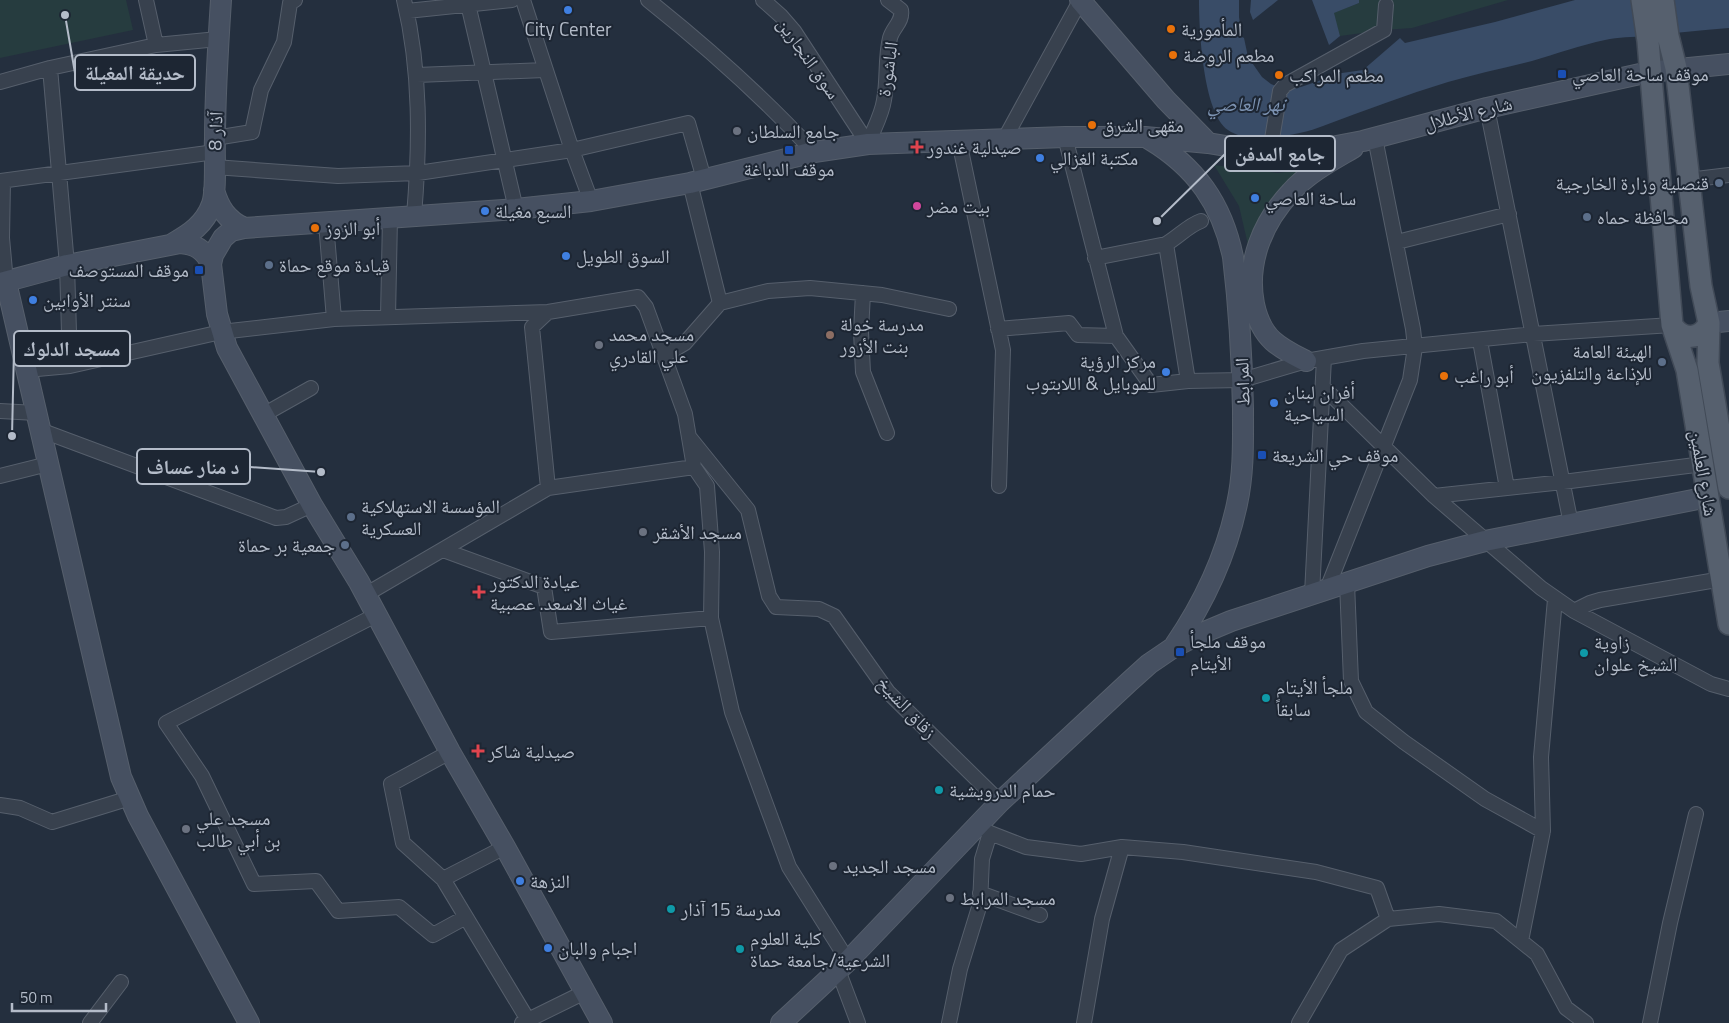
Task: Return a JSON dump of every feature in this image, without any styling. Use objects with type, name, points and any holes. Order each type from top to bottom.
[{"type":"main road","name":"8 آذار","points":[[172,244],[199,226],[209,210],[214,190],[218,38],[221,0]]},
{"type":"main road","points":[[1642,0],[1658,38]]},
{"type":"main road","points":[[1658,38],[1663,0]]},
{"type":"main road","points":[[1080,1],[1166,100],[1208,143]]},
{"type":"main road","name":"شارع العلمين","points":[[1658,38],[1676,68],[1702,286],[1719,322],[1708,363],[1729,488]]},
{"type":"main road","name":"شارع العلمين","points":[[1658,38],[1649,72],[1672,325],[1687,370],[1729,624]]},
{"type":"main road","name":"شارع الأطلال","points":[[244,228],[516,209],[591,201],[697,181],[814,152],[868,144],[1005,138],[1145,137],[1208,143],[1272,146],[1310,151],[1369,139],[1487,108],[1649,72],[1729,64]]},
{"type":"main road","name":"المرابط","points":[[1145,137],[1162,147],[1192,172],[1204,187],[1223,220],[1233,257],[1242,380],[1244,449],[1242,476],[1232,528],[1214,578],[1202,602],[1174,647]]},
{"type":"main road","points":[[1315,359],[1289,353],[1273,341],[1263,329],[1256,314],[1253,297],[1253,261],[1267,224],[1290,192],[1321,167],[1369,139]]},
{"type":"main road","points":[[214,190],[221,209],[235,223],[244,228]]},
{"type":"main road","points":[[244,228],[231,232],[223,238],[213,255],[211,264],[221,332],[234,363],[312,505],[366,595],[450,752],[602,1023]]},
{"type":"main road","points":[[211,264],[203,251],[196,246],[180,243],[67,265],[3,282],[26,370],[115,757],[130,798],[249,1023]]},
{"type":"main road","points":[[1672,325],[1679,334],[1691,337],[1719,322]]},
{"type":"main road","points":[[780,1023],[843,966],[984,829],[1000,802],[1149,664],[1174,647],[1231,621],[1428,556],[1485,541],[1708,497]]},
{"type":"street","points":[[146,0],[156,45]]},
{"type":"street","points":[[214,152],[252,132],[262,90],[284,42],[290,3],[295,0]]},
{"type":"street","points":[[414,216],[418,173],[417,75],[405,5],[512,0]]},
{"type":"street","points":[[523,0],[572,150],[591,201]]},
{"type":"street","points":[[648,0],[681,26],[758,95],[814,152]]},
{"type":"street","name":"سوق النجارين","points":[[764,0],[794,31],[868,144]]},
{"type":"street","name":"الباشورة","points":[[868,144],[884,101],[887,54],[891,35],[902,15],[901,10],[888,0]]},
{"type":"street","points":[[1005,138],[1080,1]]},
{"type":"street","points":[[467,3],[516,209]]},
{"type":"street","points":[[1272,146],[1280,91],[1285,85],[1384,30],[1386,5]]},
{"type":"street","points":[[0,82],[50,68],[156,45],[218,38]]},
{"type":"street","points":[[50,68],[67,265],[70,366]]},
{"type":"street","points":[[417,75],[545,70]]},
{"type":"street","points":[[1487,108],[1571,524]]},
{"type":"street","points":[[3,282],[1,181],[214,152],[338,176],[418,173],[572,150],[688,123],[720,303]]},
{"type":"street","points":[[1065,137],[1116,336],[1151,385],[1188,380],[1242,380],[1315,359],[1363,352],[1533,334],[1672,325]]},
{"type":"street","points":[[1320,591],[1384,446],[1410,380],[1415,347],[1397,242],[1369,139]]},
{"type":"street","points":[[959,141],[1002,350],[999,486]]},
{"type":"street","points":[[1688,180],[1729,175]]},
{"type":"street","points":[[1397,242],[1509,214]]},
{"type":"street","points":[[388,317],[390,218]]},
{"type":"street","points":[[1096,258],[1166,244],[1180,236],[1195,223],[1201,221]]},
{"type":"street","points":[[326,223],[334,320]]},
{"type":"street","points":[[1166,244],[1188,380]]},
{"type":"street","points":[[663,356],[685,343],[720,303],[768,291],[810,288],[864,293],[949,309]]},
{"type":"street","points":[[864,293],[861,332],[863,372],[887,433]]},
{"type":"street","points":[[26,370],[70,366],[221,332],[334,320],[548,312],[638,297],[646,307],[685,414],[694,467],[707,486],[712,552],[711,618],[732,712],[789,867],[843,966],[858,1023]]},
{"type":"street","points":[[548,312],[532,327],[548,488]]},
{"type":"street","points":[[998,329],[1069,322],[1078,335],[1116,336]]},
{"type":"street","points":[[1480,341],[1507,488]]},
{"type":"street","points":[[1315,359],[1323,387],[1320,591]]},
{"type":"street","points":[[1323,387],[1434,496],[1555,599],[1711,684],[1729,689]]},
{"type":"street","points":[[263,414],[311,388]]},
{"type":"street","points":[[0,411],[38,422],[276,518],[286,517],[312,505]]},
{"type":"street","name":"زقاق الشيخ","points":[[689,437],[748,510],[769,596],[776,607],[820,609],[834,616],[888,692],[1000,802]]},
{"type":"street","points":[[0,476],[48,464]]},
{"type":"street","points":[[1434,496],[1703,464]]},
{"type":"street","points":[[366,595],[548,488],[694,467]]},
{"type":"street","points":[[443,550],[544,587],[551,632],[711,618]]},
{"type":"street","points":[[1574,611],[1600,600],[1722,579]]},
{"type":"street","points":[[1347,583],[1351,681],[1366,712],[1404,742],[1485,799],[1542,831]]},
{"type":"street","points":[[1521,941],[1542,831],[1541,757],[1555,599]]},
{"type":"street","points":[[376,615],[166,723],[202,776],[254,884],[316,881],[338,911],[400,907],[433,935],[466,917]]},
{"type":"street","points":[[450,752],[392,784],[403,843],[444,879],[525,1022],[585,992]]},
{"type":"street","points":[[0,806],[20,808],[52,822],[130,798]]},
{"type":"street","points":[[1650,1023],[1670,923],[1696,814]]},
{"type":"street","points":[[949,1023],[960,969],[980,904],[984,829],[1026,847],[1081,854],[1122,847],[1183,852],[1316,872],[1377,888],[1388,919]]},
{"type":"street","points":[[444,879],[505,847]]},
{"type":"street","points":[[1084,1023],[1102,919],[1122,847]]},
{"type":"street","points":[[980,893],[1040,916]]},
{"type":"street","points":[[1299,1023],[1341,950],[1388,919],[1438,914],[1496,921],[1537,954],[1566,1008],[1586,1023]]},
{"type":"street","points":[[90,1023],[121,982]]},
{"type":"green space","points":[[0,0],[126,0],[133,30],[0,58]]},
{"type":"green space","points":[[1359,0],[1508,0],[1412,28],[1340,36],[1333,13],[1359,3]]},
{"type":"green space","points":[[1214,165],[1278,173],[1322,167],[1292,185],[1252,262],[1239,206]]},
{"type":"water","name":"نهر العاصي","points":[[1199,0],[1239,0],[1242,37],[1244,38],[1248,57],[1262,77],[1271,84],[1290,89],[1342,73],[1363,70],[1400,38],[1405,43],[1495,22],[1575,0],[1729,0],[1729,28],[1610,39],[1596,42],[1532,61],[1448,82],[1302,133],[1261,138],[1237,135],[1228,130],[1220,121],[1213,107],[1204,70]]},
{"type":"water","points":[[1251,0],[1278,0],[1253,20],[1250,12]]},
{"type":"water","points":[[1312,0],[1359,0],[1359,3],[1334,13],[1340,36],[1329,45]]},
{"type":"place","name":"City Center","points":[[568,10]]},
{"type":"place","name":"حديقة المغيلة","points":[[65,15]]},
{"type":"place","name":"المأمورية","points":[[1171,29]]},
{"type":"place","name":"مطعم الروضة","points":[[1173,55]]},
{"type":"place","name":"موقف ساحة العاصي","points":[[1562,74]]},
{"type":"place","name":"مطعم المراكب","points":[[1279,75]]},
{"type":"place","name":"مقهى الشرق","points":[[1092,125]]},
{"type":"place","name":"جامع السلطان","points":[[737,131]]},
{"type":"place","name":"صيدلية غندور","points":[[917,147]]},
{"type":"place","name":"موقف الدباغة","points":[[789,150]]},
{"type":"place","name":"مكتبة الغزالي","points":[[1040,158]]},
{"type":"place","name":"قنصلية وزارة الخارجية","points":[[1719,183]]},
{"type":"place","name":"ساحة العاصي","points":[[1255,198]]},
{"type":"place","name":"بيت مضر","points":[[917,206]]},
{"type":"place","name":"السبع مغيلة","points":[[485,211]]},
{"type":"place","name":"محافظة حماه","points":[[1587,217]]},
{"type":"place","name":"جامع المدفن","points":[[1157,221]]},
{"type":"place","name":"أبو الزوز","points":[[315,228]]},
{"type":"place","name":"السوق الطويل","points":[[566,256]]},
{"type":"place","name":"قيادة موقع حماة","points":[[269,265]]},
{"type":"place","name":"موقف المستوصف","points":[[199,270]]},
{"type":"place","name":"سنتر الأوابين","points":[[33,300]]},
{"type":"place","name":"مدرسة خولة بنت الأزور","points":[[830,335]]},
{"type":"place","name":"مسجد محمد علي القادري","points":[[599,345]]},
{"type":"place","name":"الهيئة العامة للإذاعة والتلفزيون","points":[[1662,362]]},
{"type":"place","name":"مركز الرؤية للموبايل & اللابتوب","points":[[1166,372]]},
{"type":"place","name":"أبو راغب","points":[[1444,376]]},
{"type":"place","name":"أفران لبنان السياحية","points":[[1274,403]]},
{"type":"place","name":"مسجد الدلوك","points":[[12,436]]},
{"type":"place","name":"موقف حي الشريعة","points":[[1262,455]]},
{"type":"place","name":"د منار عساف","points":[[321,472]]},
{"type":"place","name":"المؤسسة الاستهلاكية العسكرية","points":[[351,517]]},
{"type":"place","name":"مسجد الأشقر","points":[[643,532]]},
{"type":"place","name":"جمعية بر حماة","points":[[345,545]]},
{"type":"place","name":"عيادة الدكتور غياث الاسعد. عصبية","points":[[479,592]]},
{"type":"place","name":"موقف ملجأ الأيتام","points":[[1180,652]]},
{"type":"place","name":"زاوية الشيخ علوان","points":[[1584,653]]},
{"type":"place","name":"ملجأ الأيتام سابقاً","points":[[1266,698]]},
{"type":"place","name":"صيدلية شاكر","points":[[478,751]]},
{"type":"place","name":"حمام الدرويشية","points":[[939,790]]},
{"type":"place","name":"مسجد علي بن أبي طالب","points":[[186,829]]},
{"type":"place","name":"مسجد الجديد","points":[[833,866]]},
{"type":"place","name":"النزهة","points":[[520,881]]},
{"type":"place","name":"مسجد المرابط","points":[[950,898]]},
{"type":"place","name":"مدرسة 15 آذار","points":[[671,909]]},
{"type":"place","name":"اجبام والبان","points":[[548,948]]},
{"type":"place","name":"كلية العلوم الشرعية/جامعة حماة","points":[[740,949]]}]
